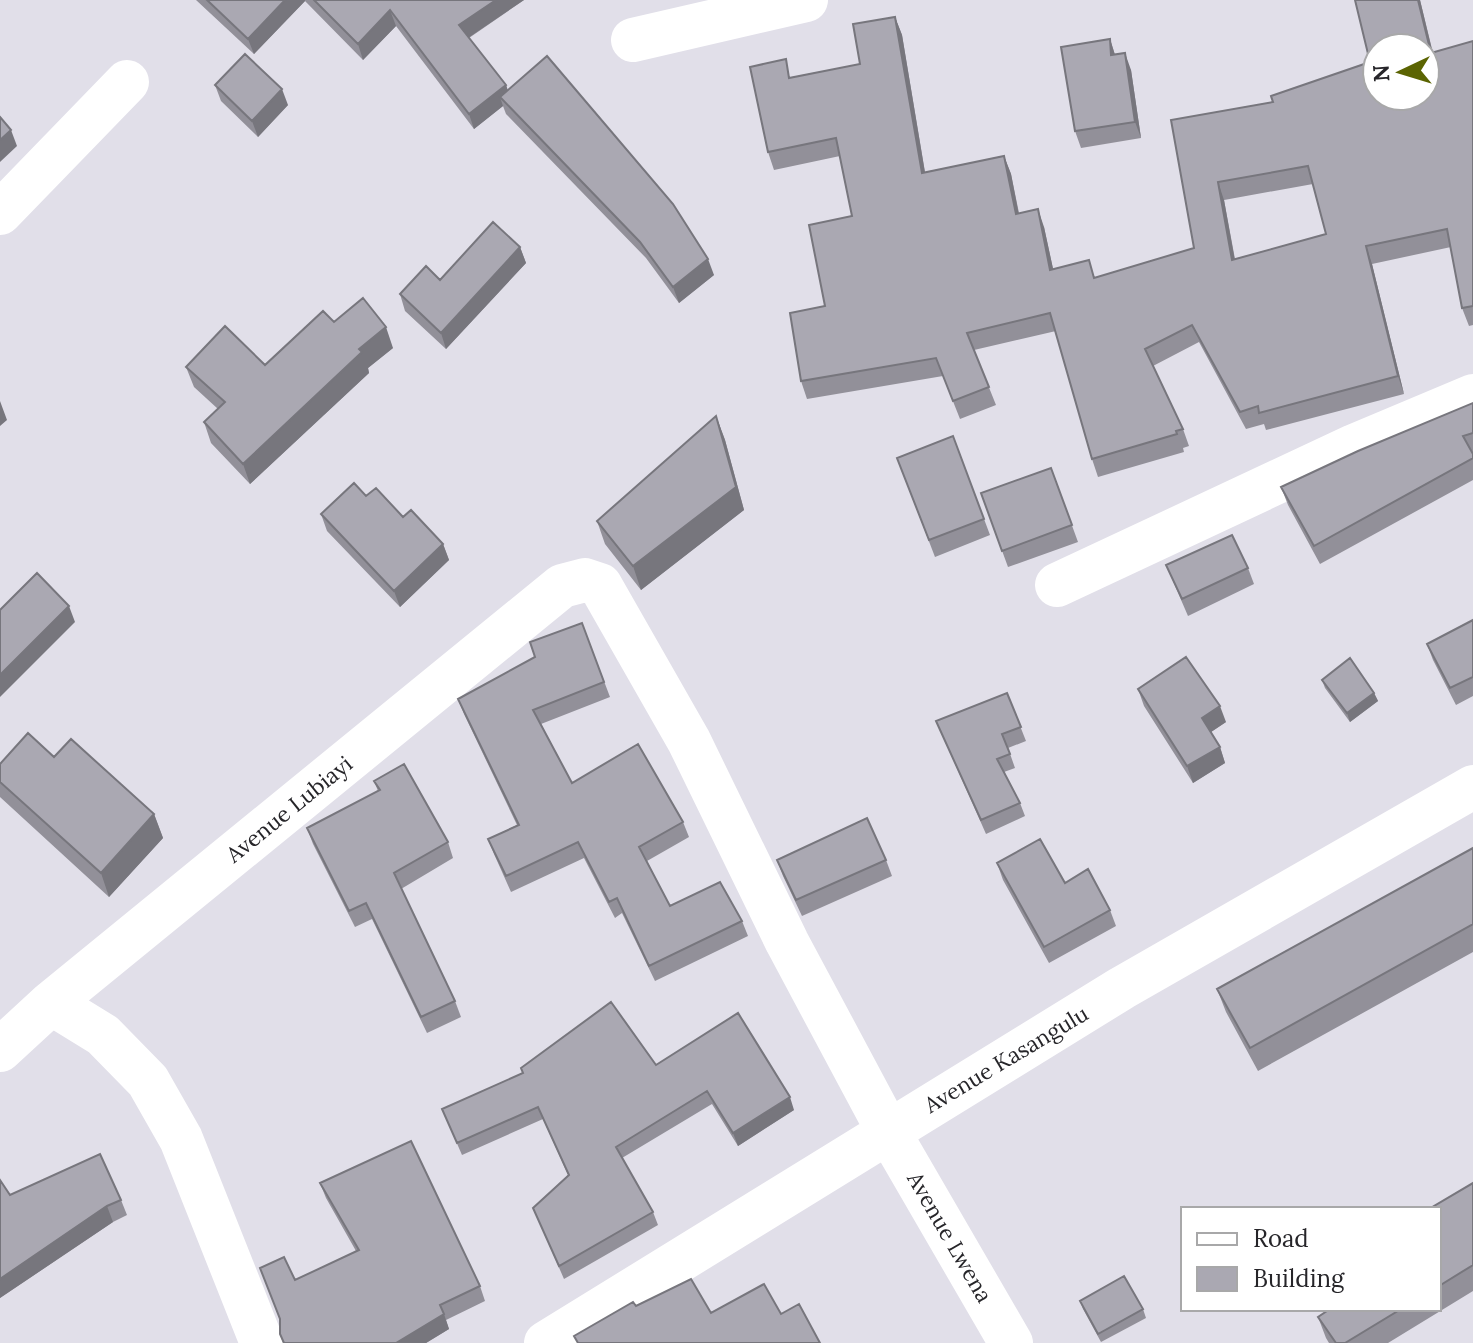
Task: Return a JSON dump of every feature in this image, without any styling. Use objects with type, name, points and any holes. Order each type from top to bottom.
[{"type":"street","points":[[633,40],[806,0]]},
{"type":"street","points":[[0,213],[127,82]]},
{"type":"street","points":[[1057,585],[1354,446],[1473,396]]},
{"type":"street","name":"Avenue Lubiayi","points":[[0,1050],[51,1003],[562,586],[585,580]]},
{"type":"street","name":"Avenue Lwena","points":[[585,580],[600,585],[689,741],[787,942],[888,1131],[1011,1343]]},
{"type":"street","name":"Avenue Kasangulu","points":[[546,1343],[1122,988],[1473,787]]},
{"type":"street","points":[[51,1003],[103,1035],[148,1081],[181,1139],[262,1343]]},
{"type":"building","points":[[207,0],[285,0],[248,39]]},
{"type":"building","points":[[314,0],[496,0],[459,25],[506,85],[469,114],[390,10],[358,44]]},
{"type":"building","points":[[1355,0],[1418,0],[1426,32],[1363,32]]},
{"type":"building","points":[[895,17],[922,173],[1004,156],[1016,214],[1038,209],[1050,270],[1089,260],[1094,278],[1194,248],[1171,120],[1273,102],[1271,96],[1361,65],[1361,112],[1441,112],[1441,50],[1473,41],[1473,306],[1462,308],[1447,229],[1366,246],[1398,376],[1259,413],[1258,406],[1240,412],[1192,325],[1145,349],[1183,429],[1176,431],[1177,434],[1092,459],[1050,313],[967,333],[989,387],[953,401],[936,358],[801,381],[790,313],[825,306],[809,225],[852,216],[836,138],[768,152],[750,67],[786,59],[789,78],[860,64],[853,24]],"holes":[[[1308,166],[1326,234],[1232,260],[1218,182]]]},
{"type":"building","points":[[1110,39],[1111,55],[1125,53],[1135,122],[1075,131],[1061,47]]},
{"type":"building","points":[[245,54],[282,89],[252,121],[215,85]]},
{"type":"building","points":[[547,56],[673,204],[708,259],[673,287],[640,242],[500,97]]},
{"type":"building","points":[[0,117],[11,130],[0,140]]},
{"type":"building","points":[[493,222],[520,247],[441,333],[400,294],[426,266],[440,280]]},
{"type":"building","points":[[363,298],[386,327],[359,349],[362,352],[243,464],[204,422],[225,402],[186,367],[225,326],[265,365],[323,311],[334,322]]},
{"type":"building","points":[[1473,403],[1473,433],[1463,436],[1473,458],[1314,546],[1281,487]]},
{"type":"building","points":[[716,416],[736,487],[633,566],[597,521]]},
{"type":"building","points":[[953,436],[984,519],[929,540],[897,458]]},
{"type":"building","points":[[1051,468],[1072,525],[1002,551],[981,493]]},
{"type":"building","points":[[354,483],[366,496],[376,488],[403,517],[411,510],[443,544],[394,591],[321,514]]},
{"type":"building","points":[[1232,535],[1248,568],[1182,599],[1166,565]]},
{"type":"building","points":[[37,573],[69,606],[0,675],[0,610]]},
{"type":"building","points":[[1473,620],[1473,677],[1450,688],[1427,644]]},
{"type":"building","points":[[582,623],[604,682],[533,710],[572,783],[638,744],[683,822],[639,847],[670,906],[720,882],[742,921],[649,966],[617,898],[609,902],[578,842],[506,876],[488,839],[519,825],[458,699],[535,657],[530,642]]},
{"type":"building","points":[[1186,657],[1220,706],[1202,718],[1220,747],[1187,766],[1138,689]]},
{"type":"building","points":[[1350,658],[1374,693],[1347,713],[1322,680]]},
{"type":"building","points":[[1007,693],[1021,727],[1002,734],[1010,754],[997,759],[1020,803],[981,820],[936,721]]},
{"type":"building","points":[[28,733],[54,757],[71,739],[154,814],[101,873],[0,782],[0,764]]},
{"type":"building","points":[[404,764],[448,842],[394,873],[455,1001],[421,1017],[366,903],[349,911],[307,828],[380,790],[374,781]]},
{"type":"building","points":[[867,818],[886,860],[796,900],[777,860]]},
{"type":"building","points":[[1040,839],[1065,883],[1088,869],[1110,910],[1044,947],[997,863]]},
{"type":"building","points":[[1473,848],[1473,924],[1250,1048],[1217,989]]},
{"type":"building","points":[[611,1002],[656,1065],[738,1013],[790,1097],[733,1133],[707,1091],[616,1147],[653,1212],[559,1266],[533,1208],[569,1175],[538,1107],[457,1143],[442,1109],[523,1073],[521,1068]]},
{"type":"building","points":[[411,1141],[480,1286],[440,1305],[444,1314],[396,1343],[284,1343],[280,1334],[280,1319],[260,1268],[284,1257],[295,1280],[359,1250],[320,1183]]},
{"type":"building","points":[[100,1154],[121,1200],[107,1206],[0,1279],[0,1180],[10,1195]]},
{"type":"building","points":[[1473,1183],[1473,1265],[1441,1285],[1441,1207],[1432,1207]]},
{"type":"building","points":[[1124,1276],[1143,1309],[1098,1334],[1080,1301]]},
{"type":"building","points":[[691,1279],[711,1313],[764,1284],[781,1314],[799,1304],[820,1343],[578,1343],[574,1336],[633,1302],[636,1306]]},
{"type":"building","points":[[1327,1311],[1398,1311],[1345,1343],[1336,1343],[1318,1317]]}]
